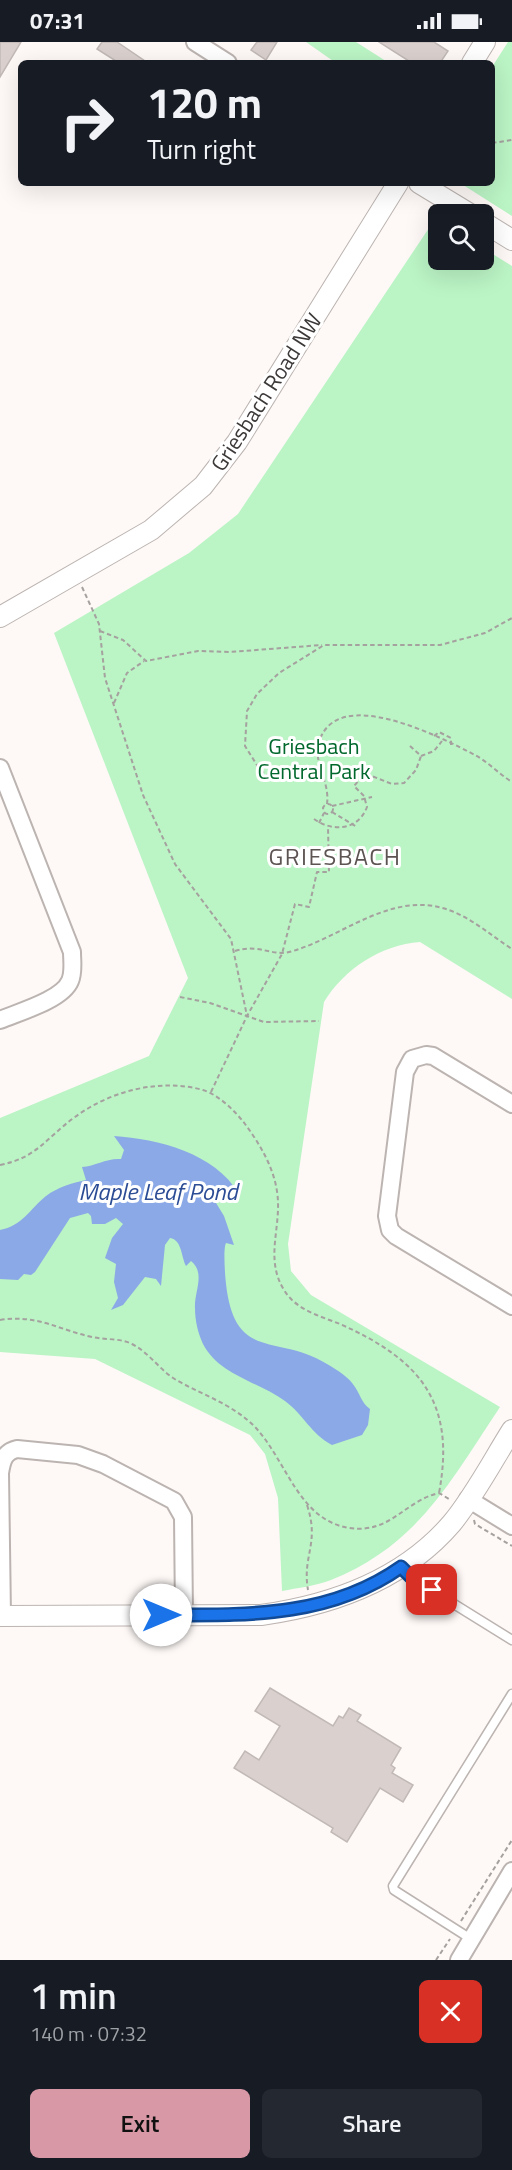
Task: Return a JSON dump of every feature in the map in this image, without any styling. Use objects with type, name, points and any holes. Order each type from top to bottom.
[{"type":"street","points":[[195,42],[223,60]]},
{"type":"street","points":[[474,60],[485,42]]},
{"type":"street","name":"Griesbach Road NW","points":[[0,617],[151,531],[181,507],[220,465],[396,186]]},
{"type":"street","points":[[424,186],[454,204]]},
{"type":"street","points":[[494,229],[512,240]]},
{"type":"street","points":[[0,768],[72,952],[73,972],[70,981],[55,996],[0,1019]]},
{"type":"street","points":[[512,1104],[433,1056],[426,1055],[412,1059],[405,1072],[387,1216],[390,1230],[396,1236],[512,1306]]},
{"type":"street","points":[[184,1615],[183,1517],[174,1501],[103,1464],[78,1455],[17,1449],[9,1451],[2,1460],[0,1473],[1,1616],[261,1615],[310,1607],[346,1597],[401,1567],[450,1524],[461,1501],[512,1430]]},
{"type":"street","points":[[461,1501],[512,1526]]},
{"type":"street","points":[[459,1960],[512,1871]]},
{"type":"lane","points":[[401,1567],[412,1578],[512,1640]]},
{"type":"lane","points":[[471,1939],[394,1890],[393,1886],[512,1694]]},
{"type":"path","points":[[495,143],[512,140]]},
{"type":"path","points":[[75,574],[93,609],[100,631],[103,669],[143,795],[170,856],[228,932],[235,951],[247,1016]]},
{"type":"path","points":[[113,704],[129,670],[140,662],[198,651],[230,652],[324,645],[440,645],[485,633],[512,618]]},
{"type":"path","points":[[100,631],[123,640],[139,657],[150,661]]},
{"type":"path","points":[[320,774],[310,770],[288,779],[267,775],[247,751],[244,729],[247,711],[264,687],[279,673],[324,645]]},
{"type":"path","points":[[327,804],[327,784],[320,774],[317,756],[320,739],[329,726],[342,717],[361,715],[388,718],[443,740],[482,760],[512,782]]},
{"type":"path","points":[[434,736],[439,732],[446,735],[451,738],[451,745]]},
{"type":"path","points":[[314,819],[328,827],[351,824],[365,813],[366,799],[354,786],[361,778],[371,775],[392,784],[404,783],[413,775],[421,756],[434,751],[443,740]]},
{"type":"path","points":[[410,746],[421,756]]},
{"type":"path","points":[[327,804],[332,806],[372,797]]},
{"type":"path","points":[[319,823],[324,813],[322,808],[327,804]]},
{"type":"path","points":[[332,806],[332,812]]},
{"type":"path","points":[[324,813],[332,812],[357,827]]},
{"type":"path","points":[[211,1093],[247,1016],[282,954],[296,904],[309,907],[316,872],[329,873],[328,827]]},
{"type":"path","points":[[235,951],[260,947],[282,954],[305,947],[370,917],[412,904],[432,905],[453,912],[474,922],[512,949]]},
{"type":"path","points":[[180,997],[210,1003],[272,1023],[319,1021]]},
{"type":"path","points":[[0,1165],[23,1159],[42,1147],[74,1117],[93,1104],[119,1094],[177,1086],[211,1093],[241,1119],[257,1140],[271,1168],[278,1200],[273,1258],[276,1274],[285,1292],[301,1307],[358,1333],[407,1363],[428,1389],[444,1434],[445,1455],[439,1492]]},
{"type":"path","points":[[0,1320],[19,1318],[42,1321],[93,1337],[117,1339],[134,1345],[177,1380],[216,1398],[253,1426],[280,1458],[307,1505],[314,1535],[305,1576],[310,1607]]},
{"type":"path","points":[[307,1505],[332,1522],[358,1529],[385,1524],[403,1513],[416,1501],[439,1492],[461,1501]]},
{"type":"path","points":[[475,1524],[512,1546]]},
{"type":"path","points":[[436,1960],[512,1840]]},
{"type":"green space","points":[[306,42],[356,42],[384,60],[332,60]]},
{"type":"green space","points":[[508,42],[512,42],[512,216],[465,186],[495,186],[495,62]]},
{"type":"green space","name":"Griesbach Central Park","points":[[428,229],[428,270],[494,270],[494,255],[512,266],[512,999],[420,942],[391,948],[378,954],[353,969],[342,979],[324,1002],[288,1244],[291,1271],[311,1295],[500,1407],[465,1461],[410,1530],[361,1566],[331,1580],[282,1591],[278,1498],[265,1454],[250,1435],[95,1359],[0,1352],[0,1118],[149,1056],[188,978],[54,633],[189,553],[238,514]]},
{"type":"water","name":"Maple Leaf Pond","points":[[114,1136],[149,1141],[184,1151],[201,1158],[229,1180],[239,1194],[218,1189],[213,1198],[224,1216],[234,1245],[226,1243],[225,1269],[231,1309],[239,1325],[249,1336],[261,1342],[309,1355],[346,1377],[370,1409],[368,1425],[362,1435],[332,1445],[318,1435],[285,1401],[229,1371],[210,1355],[203,1344],[196,1322],[198,1271],[191,1261],[186,1266],[179,1245],[174,1239],[170,1238],[165,1245],[161,1286],[156,1279],[145,1277],[123,1305],[111,1310],[118,1298],[114,1282],[116,1264],[105,1258],[112,1238],[123,1224],[116,1218],[105,1224],[92,1224],[88,1213],[70,1218],[35,1272],[31,1275],[24,1274],[18,1280],[0,1279],[0,1230],[20,1221],[51,1193],[86,1180],[82,1167],[121,1159],[124,1150]]},
{"type":"building","points":[[0,42],[21,42],[0,77]]},
{"type":"building","points":[[102,42],[117,42],[144,60],[114,60],[97,49]]},
{"type":"building","points":[[257,42],[277,42],[266,60],[251,50]]},
{"type":"building","points":[[379,42],[434,42],[448,51],[442,60],[407,60]]},
{"type":"building","points":[[270,1688],[333,1726],[339,1716],[343,1718],[349,1708],[361,1715],[357,1721],[401,1748],[391,1765],[395,1768],[392,1773],[413,1785],[403,1802],[380,1788],[347,1842],[331,1832],[333,1828],[234,1768],[245,1751],[259,1760],[280,1726],[255,1711]]},
{"type":"district","name":"GRIESBACH","points":[[335,856]]},
{"type":"route","points":[[161,1615],[261,1615],[299,1610],[346,1597],[401,1567],[412,1578],[432,1590]]}]
